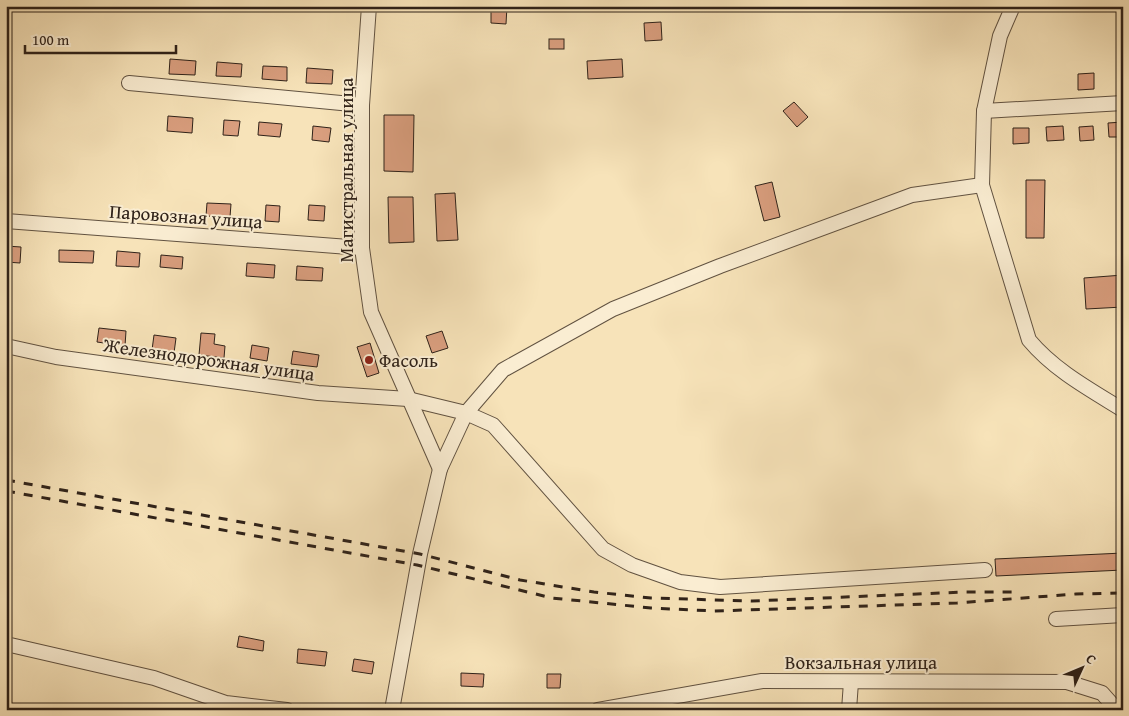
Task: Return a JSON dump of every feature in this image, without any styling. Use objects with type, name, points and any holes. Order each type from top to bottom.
[{"type":"street","name":"Магистральная улица","points":[[369,6],[362,105],[362,248],[371,312],[440,469]]},
{"type":"street","points":[[1013,6],[1000,36],[984,111],[982,185],[1029,340],[1044,357],[1082,385],[1123,410]]},
{"type":"street","points":[[129,83],[362,105]]},
{"type":"street","points":[[984,111],[1123,103]]},
{"type":"street","points":[[392,710],[420,554],[440,469],[466,413],[503,370],[613,309],[720,266],[912,195],[982,185]]},
{"type":"street","name":"Паровозная улица","points":[[6,221],[362,248]]},
{"type":"street","name":"Железнодорожная улица","points":[[6,346],[56,357],[318,393],[408,399],[466,413],[493,425],[603,549],[632,565],[680,582],[720,588],[985,570]]},
{"type":"street","points":[[1056,619],[1123,615]]},
{"type":"street","points":[[6,644],[154,678],[223,707],[287,710]]},
{"type":"street","name":"Вокзальная улица","points":[[598,710],[762,681],[1067,682],[1102,693],[1118,710]]},
{"type":"street","points":[[849,710],[851,682]]},
{"type":"building","points":[[491,6],[507,6],[506,24],[491,23]]},
{"type":"building","points":[[661,22],[662,40],[645,41],[644,23]]},
{"type":"building","points":[[549,39],[564,39],[564,49],[549,49]]},
{"type":"building","points":[[170,59],[196,61],[195,75],[169,74]]},
{"type":"building","points":[[622,59],[623,77],[588,79],[587,61]]},
{"type":"building","points":[[217,62],[242,64],[241,77],[216,76]]},
{"type":"building","points":[[263,66],[287,67],[287,81],[262,79]]},
{"type":"building","points":[[307,68],[333,70],[332,84],[306,83]]},
{"type":"building","points":[[1094,73],[1094,89],[1078,90],[1078,74]]},
{"type":"building","points":[[794,102],[808,117],[797,127],[783,111]]},
{"type":"building","points":[[384,115],[414,115],[413,172],[384,171]]},
{"type":"building","points":[[168,116],[193,118],[192,133],[167,131]]},
{"type":"building","points":[[224,120],[240,121],[238,136],[223,135]]},
{"type":"building","points":[[259,122],[282,124],[280,137],[258,135]]},
{"type":"building","points":[[1123,122],[1123,137],[1109,137],[1108,123]]},
{"type":"building","points":[[313,126],[331,128],[329,142],[312,140]]},
{"type":"building","points":[[1063,126],[1064,140],[1047,141],[1046,127]]},
{"type":"building","points":[[1093,126],[1094,140],[1080,141],[1079,127]]},
{"type":"building","points":[[1013,128],[1029,128],[1029,143],[1013,144]]},
{"type":"building","points":[[1026,180],[1045,180],[1044,238],[1026,238]]},
{"type":"building","points":[[772,182],[780,217],[764,221],[755,186]]},
{"type":"building","points":[[455,193],[458,240],[437,241],[435,194]]},
{"type":"building","points":[[388,197],[413,197],[414,242],[389,243]]},
{"type":"building","points":[[207,203],[231,204],[230,217],[206,216]]},
{"type":"building","points":[[266,205],[280,206],[279,222],[265,221]]},
{"type":"building","points":[[309,205],[325,206],[324,221],[308,220]]},
{"type":"building","points":[[6,246],[21,247],[20,263],[6,262]]},
{"type":"building","points":[[59,250],[94,251],[93,263],[59,262]]},
{"type":"building","points":[[117,251],[140,253],[139,267],[116,266]]},
{"type":"building","points":[[161,255],[183,257],[182,269],[160,267]]},
{"type":"building","points":[[247,263],[275,265],[274,278],[246,276]]},
{"type":"building","points":[[297,266],[323,268],[322,281],[296,280]]},
{"type":"building","points":[[1123,275],[1123,307],[1086,309],[1084,278]]},
{"type":"building","points":[[99,328],[126,331],[125,346],[97,342]]},
{"type":"building","points":[[442,331],[448,348],[432,353],[426,336]]},
{"type":"building","points":[[201,333],[215,334],[214,344],[225,346],[224,358],[199,355]]},
{"type":"building","points":[[154,335],[176,338],[174,353],[152,350]]},
{"type":"building","points":[[370,343],[379,373],[367,377],[357,347]]},
{"type":"building","points":[[252,345],[269,348],[267,361],[250,358]]},
{"type":"building","points":[[293,351],[319,355],[317,367],[291,364]]},
{"type":"building","points":[[1123,553],[1123,570],[996,576],[995,559]]},
{"type":"building","points":[[239,636],[264,641],[263,651],[237,647]]},
{"type":"building","points":[[298,649],[327,652],[325,666],[297,663]]},
{"type":"building","points":[[354,659],[374,662],[372,674],[352,671]]},
{"type":"building","points":[[461,673],[484,674],[483,687],[461,686]]},
{"type":"building","points":[[547,674],[561,674],[560,688],[547,688]]},
{"type":"railway","points":[[6,480],[420,554],[520,580],[594,592],[651,598],[752,601],[965,592],[1012,592]]},
{"type":"railway","points":[[6,491],[417,565],[552,598],[651,608],[714,611],[957,603],[1076,594],[1123,593]]},
{"type":"place","name":"Фасоль","points":[[369,360]]}]
